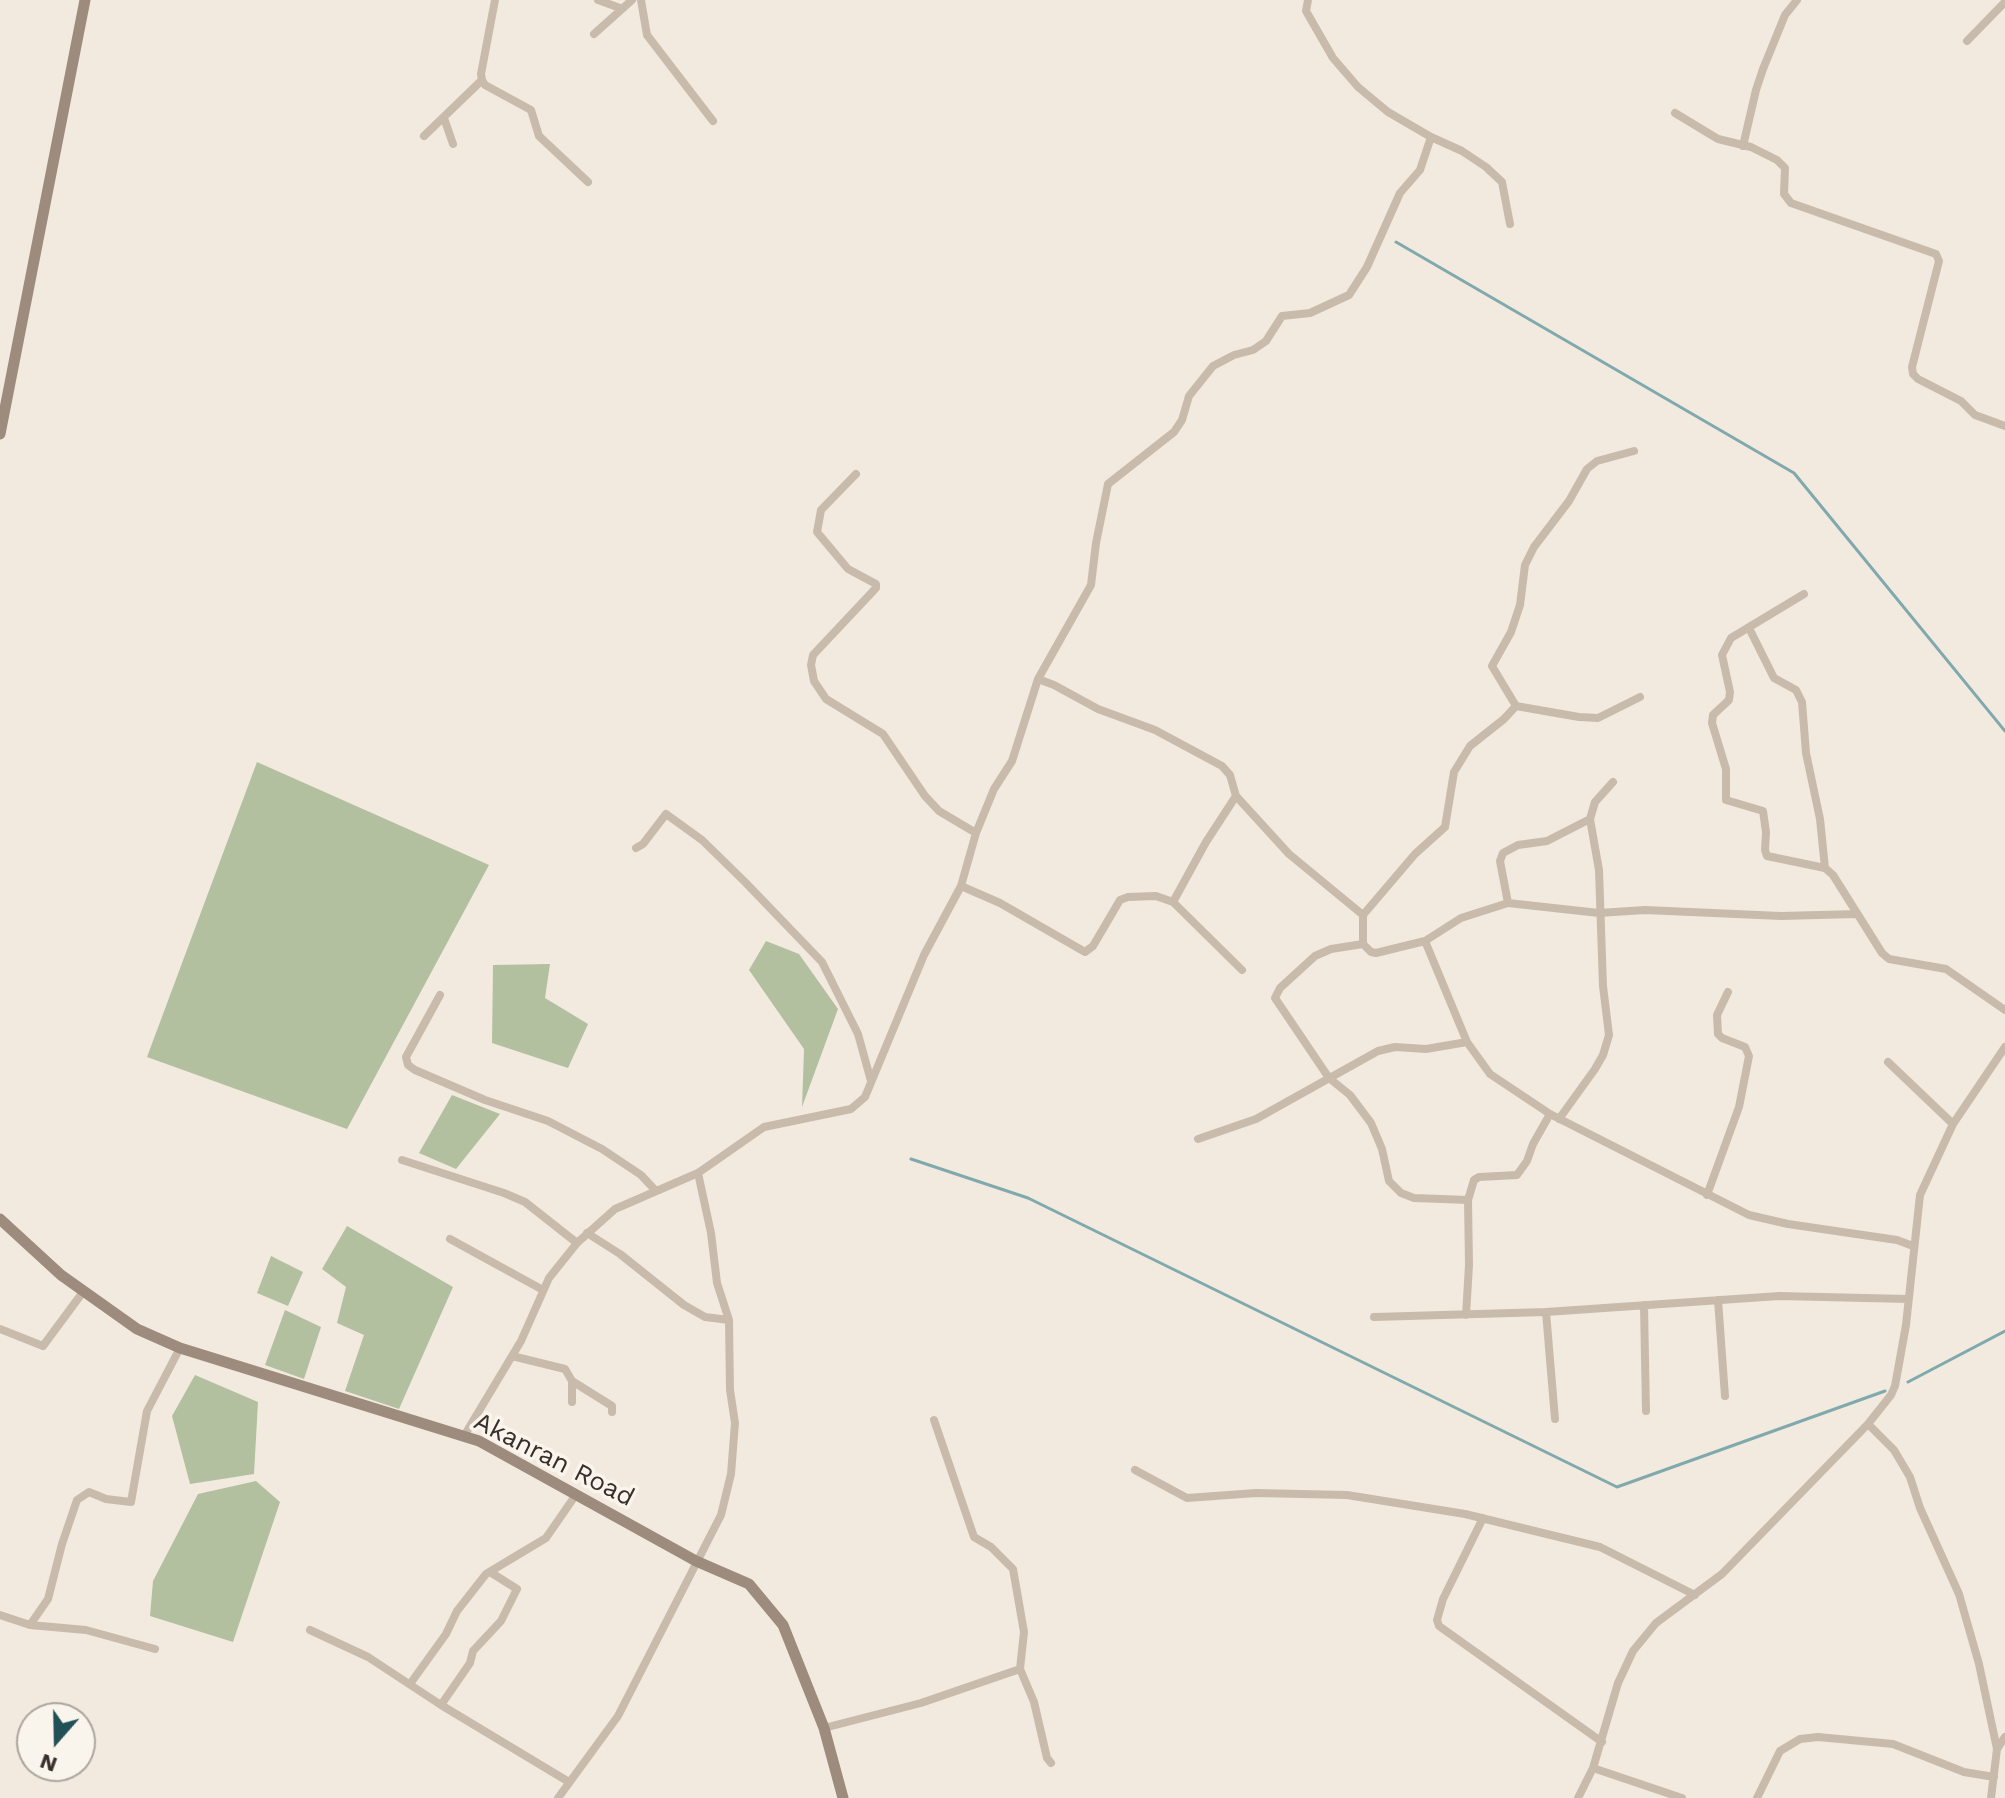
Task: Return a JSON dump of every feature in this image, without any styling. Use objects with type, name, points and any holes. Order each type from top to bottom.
[{"type":"main road","points":[[0,434],[85,0]]},
{"type":"main road","name":"Akanran Road","points":[[0,1219],[83,1292],[137,1329],[180,1348],[479,1441],[696,1561],[749,1584],[783,1625],[824,1728],[843,1798]]},
{"type":"street","points":[[495,0],[482,80],[485,85],[531,110],[539,136],[588,182]]},
{"type":"street","points":[[598,0],[620,8]]},
{"type":"street","points":[[594,34],[632,0]]},
{"type":"street","points":[[641,0],[647,35],[713,121]]},
{"type":"street","points":[[1308,0],[1306,11],[1318,33],[1333,58],[1358,87],[1388,112],[1462,151],[1502,182],[1510,224]]},
{"type":"street","points":[[1743,146],[1763,69],[1785,15],[1797,0]]},
{"type":"street","points":[[1967,41],[2005,2]]},
{"type":"street","points":[[424,136],[482,80]]},
{"type":"street","points":[[1675,113],[1708,134],[1770,155],[1784,166],[1784,194],[1791,203],[1937,255],[1938,266],[1912,367],[1913,374],[1961,401],[1975,415],[2005,426]]},
{"type":"street","points":[[444,118],[453,144]]},
{"type":"street","points":[[464,1436],[512,1356],[549,1278],[577,1243],[615,1209],[698,1173],[764,1127],[851,1109],[865,1097],[924,955],[961,886],[976,833],[994,789],[1012,761],[1038,679],[1091,585],[1108,484],[1174,432],[1182,420],[1189,396],[1213,366],[1234,355],[1253,350],[1266,341],[1282,316],[1310,313],[1349,295],[1367,267],[1400,193],[1420,170],[1431,137]]},
{"type":"street","points":[[1634,451],[1597,461],[1587,469],[1569,501],[1534,547],[1525,565],[1520,605],[1511,632],[1492,666],[1516,706],[1598,718],[1640,697]]},
{"type":"street","points":[[856,474],[821,510],[817,532],[848,569],[876,584],[876,588],[813,655],[814,681],[826,699],[883,734],[925,796],[939,811],[976,833]]},
{"type":"street","points":[[1804,594],[1731,638],[1722,655],[1729,700],[1713,715],[1712,723],[1726,769],[1724,796],[1729,802],[1763,811],[1767,856],[1825,868],[1833,875],[1882,953],[1889,959],[1946,969],[2005,1010]]},
{"type":"street","points":[[1749,628],[1774,678],[1796,690],[1802,702],[1806,753],[1820,819],[1825,868]]},
{"type":"street","points":[[1038,679],[1098,709],[1155,730],[1222,766],[1230,775],[1236,796],[1289,854],[1363,915]]},
{"type":"street","points":[[1516,706],[1470,746],[1454,772],[1445,827],[1415,854],[1363,915],[1363,944],[1371,952],[1425,941],[1461,918],[1508,903],[1599,913],[1645,910],[1804,916],[1857,914]]},
{"type":"street","points":[[1466,1315],[1468,1200],[1474,1180],[1479,1177],[1517,1175],[1522,1170],[1533,1144],[1595,1069],[1609,1035],[1599,913],[1599,870],[1590,819],[1595,802],[1613,782]]},
{"type":"street","points":[[1173,902],[1236,796]]},
{"type":"street","points":[[636,848],[643,844],[666,814],[702,840],[745,882],[822,962],[858,1034],[871,1082]]},
{"type":"street","points":[[1508,903],[1500,861],[1503,853],[1518,845],[1547,841],[1590,819]]},
{"type":"street","points":[[961,886],[1000,903],[1085,952],[1093,946],[1120,900],[1156,896],[1173,902],[1242,970]]},
{"type":"street","points":[[1425,941],[1467,1042],[1490,1074],[1554,1117],[1749,1215],[1897,1240],[1913,1246]]},
{"type":"street","points":[[1363,944],[1331,949],[1315,956],[1275,995],[1329,1078],[1350,1095],[1371,1123],[1382,1149],[1389,1181],[1401,1193],[1414,1198],[1468,1200]]},
{"type":"street","points":[[1707,1195],[1739,1107],[1749,1056],[1745,1047],[1718,1034],[1717,1015],[1728,992]]},
{"type":"street","points":[[440,995],[406,1057],[408,1065],[485,1100],[548,1121],[602,1149],[641,1175],[656,1191]]},
{"type":"street","points":[[1198,1139],[1256,1119],[1378,1051],[1395,1047],[1426,1049],[1467,1042]]},
{"type":"street","points":[[1578,1798],[1593,1768],[1618,1683],[1633,1651],[1656,1623],[1722,1574],[1868,1424],[1895,1386],[1920,1195],[1953,1124],[2005,1047]]},
{"type":"street","points":[[1888,1062],[1953,1124]]},
{"type":"street","points":[[402,1160],[525,1202],[577,1243]]},
{"type":"street","points":[[558,1798],[618,1716],[721,1515],[731,1474],[735,1423],[730,1390],[729,1320],[717,1283],[711,1233],[698,1173]]},
{"type":"street","points":[[587,1233],[620,1254],[684,1305],[705,1317],[729,1320]]},
{"type":"street","points":[[450,1239],[543,1290]]},
{"type":"street","points":[[0,1329],[43,1346],[83,1292]]},
{"type":"street","points":[[1374,1317],[1546,1312],[1779,1296],[1908,1299]]},
{"type":"street","points":[[1718,1300],[1725,1396]]},
{"type":"street","points":[[1644,1305],[1646,1411]]},
{"type":"street","points":[[1546,1312],[1555,1419]]},
{"type":"street","points":[[30,1625],[48,1599],[77,1500],[89,1492],[106,1499],[131,1502],[147,1411],[180,1348]]},
{"type":"street","points":[[512,1356],[565,1369],[572,1381],[612,1406],[612,1412]]},
{"type":"street","points":[[572,1381],[572,1402]]},
{"type":"street","points":[[934,1420],[974,1537],[991,1547],[1013,1569],[1024,1632],[1020,1669],[1034,1702],[1047,1758],[1051,1763]]},
{"type":"street","points":[[1868,1424],[1894,1450],[1910,1477],[1920,1508],[1954,1583],[1979,1664],[1997,1749],[1991,1798]]},
{"type":"street","points":[[1135,1470],[1187,1498],[1256,1493],[1347,1495],[1483,1518],[1600,1547],[1695,1595]]},
{"type":"street","points":[[410,1684],[446,1634],[457,1611],[490,1572],[546,1538],[575,1496]]},
{"type":"street","points":[[1483,1518],[1443,1599],[1437,1620],[1439,1626],[1602,1742]]},
{"type":"street","points":[[441,1705],[470,1663],[473,1651],[501,1621],[517,1589],[490,1572]]},
{"type":"street","points":[[0,1615],[30,1625],[86,1630],[155,1649]]},
{"type":"street","points":[[310,1630],[368,1657],[569,1782]]},
{"type":"street","points":[[824,1728],[921,1703],[1020,1669]]},
{"type":"street","points":[[1757,1798],[1780,1751],[1800,1739],[1818,1737],[1893,1744],[1964,1772],[1994,1777]]},
{"type":"street","points":[[1997,1749],[2005,1737]]},
{"type":"street","points":[[1593,1768],[1682,1798]]},
{"type":"green space","points":[[257,762],[489,865],[347,1129],[147,1057]]},
{"type":"green space","points":[[766,941],[799,954],[838,1009],[802,1107],[804,1049],[749,970]]},
{"type":"green space","points":[[550,964],[545,998],[588,1024],[568,1068],[492,1043],[493,965]]},
{"type":"green space","points":[[452,1095],[500,1114],[456,1169],[419,1153]]},
{"type":"green space","points":[[347,1226],[453,1287],[399,1409],[345,1391],[364,1335],[337,1323],[346,1287],[322,1269]]},
{"type":"green space","points":[[271,1256],[303,1272],[288,1306],[257,1293]]},
{"type":"green space","points":[[285,1310],[321,1327],[304,1379],[265,1365]]},
{"type":"green space","points":[[195,1375],[258,1402],[254,1474],[190,1484],[172,1416]]},
{"type":"green space","points":[[256,1481],[280,1502],[233,1642],[150,1616],[153,1581],[198,1494]]},
{"type":"waterway","points":[[1396,242],[1794,473],[2005,731]]},
{"type":"waterway","points":[[911,1159],[1028,1198],[1617,1487],[1885,1391]]},
{"type":"waterway","points":[[1908,1382],[2005,1331]]}]
